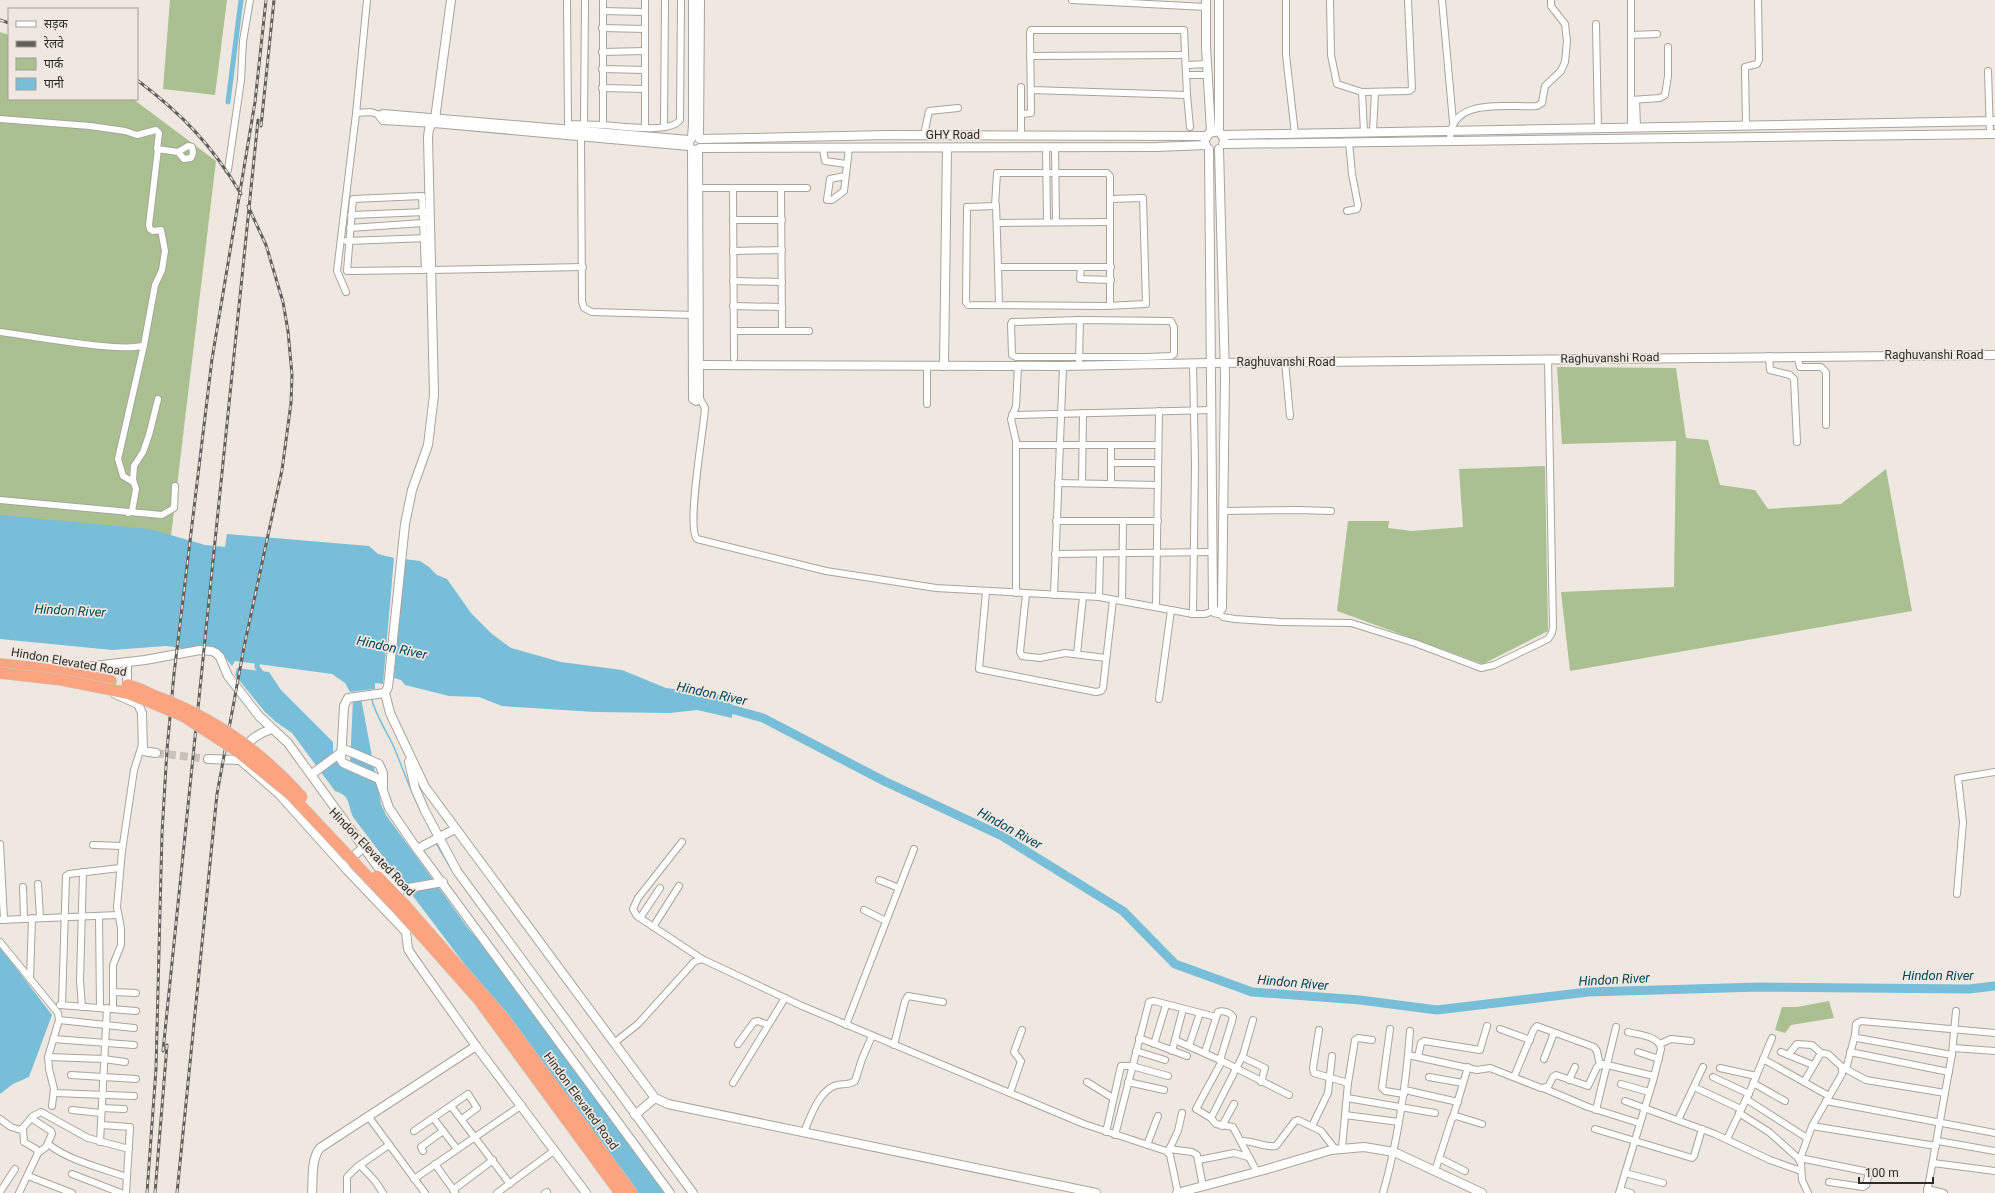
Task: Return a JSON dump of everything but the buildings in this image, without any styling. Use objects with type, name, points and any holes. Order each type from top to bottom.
[{"type":"highway","name":"Hindon Elevated Road","points":[[0,664],[56,670],[130,686],[184,707],[238,738],[283,776],[404,904],[503,1017],[632,1193]]},
{"type":"highway","name":"Hindon Elevated Road","points":[[0,675],[62,680],[128,693],[183,716],[240,753],[290,794],[399,910],[478,999],[620,1193]]},
{"type":"street","points":[[228,170],[241,80],[243,41],[250,0]]},
{"type":"street","points":[[346,292],[337,273],[356,113],[367,0]]},
{"type":"street","points":[[450,0],[434,121],[429,129],[428,137],[426,212],[427,238],[431,270],[434,351],[433,415],[428,445],[412,490],[404,524],[388,687],[381,693],[348,698],[344,706],[344,752],[341,757],[343,763],[377,776],[383,788],[389,808],[421,848],[440,882],[670,1193]]},
{"type":"street","points":[[567,0],[568,124],[645,128],[674,125],[680,120],[681,0]]},
{"type":"street","points":[[584,125],[585,0]]},
{"type":"street","points":[[603,0],[603,125]]},
{"type":"street","points":[[645,0],[645,128]]},
{"type":"street","points":[[664,127],[665,0]]},
{"type":"street","points":[[693,0],[695,143],[699,188],[699,397],[705,408],[694,496],[694,533],[697,539],[826,571],[936,588],[986,592],[1099,597],[1193,614],[1216,612],[1222,608],[1224,363],[1221,147],[1215,134],[1208,75],[1206,3],[1072,0]]},
{"type":"street","points":[[699,397],[697,401],[693,399],[694,315],[691,192],[695,143],[700,0]]},
{"type":"street","points":[[1216,612],[1213,552],[1208,147],[1215,134],[1219,0]]},
{"type":"street","points":[[1286,0],[1286,55],[1295,134]]},
{"type":"street","points":[[1330,0],[1334,80],[1338,85],[1354,88],[1362,92],[1409,91],[1412,89],[1408,0]]},
{"type":"street","points":[[1442,0],[1453,122],[1450,131],[1450,140]]},
{"type":"street","points":[[1453,122],[1462,113],[1478,109],[1499,106],[1540,105],[1545,86],[1561,71],[1565,62],[1566,28],[1564,21],[1551,6],[1551,0]]},
{"type":"street","points":[[1631,0],[1634,127]]},
{"type":"street","points":[[1746,125],[1744,67],[1757,64],[1759,60],[1758,0]]},
{"type":"street","points":[[603,11],[645,12]]},
{"type":"street","points":[[1596,24],[1598,128]]},
{"type":"street","points":[[602,28],[645,29]]},
{"type":"street","points":[[1022,114],[1031,114],[1030,32],[1033,29],[1182,29],[1187,65],[1187,95],[1190,127]]},
{"type":"street","points":[[1631,35],[1657,34]]},
{"type":"street","points":[[1634,100],[1660,98],[1665,95],[1668,76],[1668,47]]},
{"type":"street","points":[[602,52],[645,51]]},
{"type":"street","points":[[1030,56],[1185,55]]},
{"type":"street","points":[[1187,65],[1207,64]]},
{"type":"street","points":[[602,70],[645,70]]},
{"type":"street","points":[[1988,71],[1993,134]]},
{"type":"street","points":[[1187,75],[1208,75]]},
{"type":"street","points":[[1021,87],[1021,135]]},
{"type":"street","points":[[602,88],[645,89]]},
{"type":"street","points":[[1031,90],[1187,95]]},
{"type":"street","points":[[1362,92],[1364,132]]},
{"type":"street","points":[[1373,132],[1375,92]]},
{"type":"street","points":[[924,135],[929,111],[958,108]]},
{"type":"street","points":[[356,113],[371,112],[380,115],[381,119],[383,120],[434,121],[695,143]]},
{"type":"street","points":[[0,119],[90,126],[125,131],[137,135],[156,130],[159,133],[149,225],[150,229],[153,231],[161,230],[164,251],[162,270],[155,285],[144,345],[118,459],[123,476],[133,482]]},
{"type":"street","points":[[434,121],[581,137],[695,143]]},
{"type":"street","name":"GHY Road","points":[[695,143],[924,135],[1295,134],[1992,121]]},
{"type":"street","name":"GHY Road","points":[[695,143],[823,149],[1221,147],[1450,140],[1993,134]]},
{"type":"street","points":[[581,137],[583,267],[582,301],[584,308],[588,312],[694,315]]},
{"type":"street","points":[[1347,211],[1357,209],[1358,205],[1352,174],[1349,142]]},
{"type":"street","points":[[1047,222],[1046,173],[1050,147]]},
{"type":"street","points":[[1050,147],[1054,173],[1056,222]]},
{"type":"street","points":[[845,176],[849,148]]},
{"type":"street","points":[[944,366],[947,148]]},
{"type":"street","points":[[158,149],[178,152]]},
{"type":"street","points":[[823,149],[825,161],[846,164]]},
{"type":"street","points":[[999,305],[996,205],[997,174],[1046,173],[1108,173],[1110,199],[1110,305]]},
{"type":"street","points":[[699,188],[807,188]]},
{"type":"street","points":[[733,188],[734,358]]},
{"type":"street","points":[[781,188],[782,331]]},
{"type":"street","points":[[422,196],[426,212],[423,224],[427,238],[425,270],[347,271],[353,199],[422,196]]},
{"type":"street","points":[[996,205],[967,207],[966,302],[968,305],[1146,304],[1143,198],[1110,199]]},
{"type":"street","points":[[343,215],[351,216],[426,212]]},
{"type":"street","points":[[733,220],[782,220]]},
{"type":"street","points":[[997,223],[1110,222]]},
{"type":"street","points":[[350,228],[423,224]]},
{"type":"street","points":[[340,242],[427,238]]},
{"type":"street","points":[[733,251],[782,250]]},
{"type":"street","points":[[431,270],[583,267]]},
{"type":"street","points":[[998,267],[1111,267]]},
{"type":"street","points":[[1081,267],[1080,279],[1111,280]]},
{"type":"street","points":[[733,281],[782,282]]},
{"type":"street","points":[[734,306],[782,306]]},
{"type":"street","points":[[1079,362],[1080,320]]},
{"type":"street","points":[[1080,320],[1171,321],[1174,327],[1174,355],[1079,362],[1014,357],[1011,352],[1011,324],[1015,321],[1080,320]]},
{"type":"street","points":[[734,332],[809,331]]},
{"type":"street","points":[[0,332],[116,347],[139,348],[144,345]]},
{"type":"street","name":"Raghuvanshi Road","points":[[699,365],[1063,366],[1079,362],[1224,363],[1769,356],[1995,355]]},
{"type":"street","points":[[1769,356],[1771,371],[1790,375],[1794,379],[1797,442]]},
{"type":"street","points":[[1797,356],[1800,367],[1821,368],[1826,372],[1826,425]]},
{"type":"street","points":[[1216,612],[1223,617],[1235,619],[1280,622],[1351,623],[1415,643],[1478,667],[1485,668],[1548,639],[1552,633],[1553,609],[1548,359]]},
{"type":"street","points":[[1285,362],[1290,416]]},
{"type":"street","points":[[1193,363],[1193,614]]},
{"type":"street","points":[[927,366],[927,404]]},
{"type":"street","points":[[1016,593],[1016,445],[1012,415],[1016,406],[1018,366]]},
{"type":"street","points":[[1054,595],[1063,366]]},
{"type":"street","points":[[128,513],[132,511],[136,489],[133,482],[134,466],[143,452],[158,399]]},
{"type":"street","points":[[1012,415],[1212,410]]},
{"type":"street","points":[[1156,608],[1159,411]]},
{"type":"street","points":[[1082,484],[1083,413]]},
{"type":"street","points":[[1016,445],[1158,445]]},
{"type":"street","points":[[1111,484],[1112,445]]},
{"type":"street","points":[[1111,463],[1158,463]]},
{"type":"street","points":[[1058,483],[1158,485]]},
{"type":"street","points":[[0,500],[156,515],[169,512],[175,506],[174,486]]},
{"type":"street","points":[[1223,511],[1331,511]]},
{"type":"street","points":[[1056,521],[1158,521]]},
{"type":"street","points":[[1122,601],[1123,521]]},
{"type":"street","points":[[1055,554],[1100,555],[1213,552]]},
{"type":"street","points":[[1099,597],[1100,555]]},
{"type":"street","points":[[986,592],[978,666],[980,670],[1099,692],[1103,688],[1113,600]]},
{"type":"street","points":[[1026,594],[1021,655],[1038,658],[1060,654],[1077,654],[1106,658]]},
{"type":"street","points":[[1077,654],[1083,597]]},
{"type":"street","points":[[1159,699],[1171,610]]},
{"type":"street","points":[[0,660],[85,667],[127,663],[200,650],[212,651],[220,657],[228,676],[259,716],[288,743],[314,773],[364,847],[415,910],[406,932],[408,949],[476,1046],[522,1105],[586,1193]]},
{"type":"street","points":[[127,663],[128,699]]},
{"type":"street","points":[[0,675],[106,691],[138,704],[142,713],[142,745],[135,766],[122,846],[118,915],[121,928],[121,945],[113,965],[113,992],[105,1026],[100,1142]]},
{"type":"street","points":[[381,693],[423,782],[455,829],[655,1098],[668,1104],[1096,1193]]},
{"type":"street","points":[[240,760],[242,750],[251,739],[261,732],[272,729]]},
{"type":"street","points":[[142,745],[143,750],[156,753]]},
{"type":"street","points":[[314,773],[344,752]]},
{"type":"street","points":[[344,752],[378,763],[383,773],[383,788]]},
{"type":"street","points":[[408,753],[415,788],[438,838],[457,871],[693,1193]]},
{"type":"street","points":[[208,759],[240,760],[279,794],[343,866],[406,932]]},
{"type":"street","points":[[1957,894],[1963,822],[1958,778],[1995,772]]},
{"type":"street","points":[[421,848],[455,829]]},
{"type":"street","points":[[682,842],[634,904],[634,913],[653,927],[702,959],[785,998],[872,1036],[1106,1132],[1147,1145],[1169,1150],[1192,1152],[1197,1155],[1199,1160],[1204,1187]]},
{"type":"street","points":[[0,844],[2,920],[118,915]]},
{"type":"street","points":[[93,845],[122,846]]},
{"type":"street","points":[[343,866],[364,847]]},
{"type":"street","points":[[846,1025],[914,849]]},
{"type":"street","points":[[62,1005],[66,917],[66,876],[69,874],[120,868]]},
{"type":"street","points":[[82,1007],[80,980],[83,916],[83,872]]},
{"type":"street","points":[[879,880],[899,888]]},
{"type":"street","points":[[399,889],[440,882]]},
{"type":"street","points":[[38,884],[40,918]]},
{"type":"street","points":[[653,927],[679,886]]},
{"type":"street","points":[[23,887],[24,919]]},
{"type":"street","points":[[640,918],[660,888]]},
{"type":"street","points":[[864,910],[886,921]]},
{"type":"street","points":[[99,916],[98,973],[100,1008]]},
{"type":"street","points":[[30,979],[32,918]]},
{"type":"street","points":[[0,942],[58,1013],[59,1020],[48,1057],[54,1093],[52,1106]]},
{"type":"street","points":[[614,1043],[638,1024],[694,962],[702,959]]},
{"type":"street","points":[[113,992],[136,993]]},
{"type":"street","points":[[894,1045],[905,1001],[908,996],[943,1002]]},
{"type":"street","points":[[733,1083],[785,998]]},
{"type":"street","points":[[1115,1135],[1149,1002],[1154,1001],[1216,1017]]},
{"type":"street","points":[[52,1005],[136,1011]]},
{"type":"street","points":[[1154,1044],[1166,1005]]},
{"type":"street","points":[[1172,1050],[1183,1009]]},
{"type":"street","points":[[1205,1052],[1218,1012],[1221,1011],[1231,1014],[1233,1017],[1221,1060],[1196,1108],[1197,1111],[1210,1118],[1216,1124],[1233,1127],[1257,1172]]},
{"type":"street","points":[[1944,1193],[1927,1191],[1953,1052],[1956,1011]]},
{"type":"street","points":[[1189,1046],[1200,1013]]},
{"type":"street","points":[[59,1020],[134,1028]]},
{"type":"street","points":[[1210,1118],[1242,1058],[1253,1020]]},
{"type":"street","points":[[738,1044],[754,1022],[758,1021],[768,1025]]},
{"type":"street","points":[[1808,1193],[1802,1180],[1800,1159],[1812,1126],[1842,1074],[1855,1035],[1856,1024],[1859,1021],[1995,1033]]},
{"type":"street","points":[[1418,1057],[1421,1043],[1424,1041],[1480,1050],[1487,1026]]},
{"type":"street","points":[[1514,1077],[1537,1026],[1594,1047],[1597,1051],[1600,1066],[1588,1086],[1555,1076],[1548,1087],[1543,1088]]},
{"type":"street","points":[[1596,1110],[1616,1027]]},
{"type":"street","points":[[1390,1029],[1382,1088],[1385,1091],[1404,1092],[1458,1102]]},
{"type":"street","points":[[1500,1029],[1530,1040]]},
{"type":"street","points":[[1010,1093],[1021,1061],[1014,1052],[1022,1030]]},
{"type":"street","points":[[1319,1030],[1313,1072],[1315,1074],[1348,1083]]},
{"type":"street","points":[[1383,1193],[1394,1152],[1402,1106],[1410,1031]]},
{"type":"street","points":[[1628,1032],[1655,1040],[1660,1044],[1661,1049],[1620,1192],[1631,1193]]},
{"type":"street","points":[[1544,1059],[1554,1033]]},
{"type":"street","points":[[1855,1035],[1858,1038],[1953,1052],[1995,1051]]},
{"type":"street","points":[[804,1132],[812,1112],[828,1091],[834,1086],[850,1084],[855,1081],[862,1059],[872,1036]]},
{"type":"street","points":[[1139,1038],[1187,1056]]},
{"type":"street","points":[[1727,1139],[1772,1038]]},
{"type":"street","points":[[53,1039],[134,1045]]},
{"type":"street","points":[[1339,1148],[1356,1039],[1372,1040]]},
{"type":"street","points":[[1660,1044],[1674,1039],[1691,1041]]},
{"type":"street","points":[[1175,1040],[1205,1052],[1289,1095]]},
{"type":"street","points":[[1788,1055],[1797,1044],[1812,1045],[1821,1053],[1828,1054],[1844,1068],[1866,1080],[1945,1093]]},
{"type":"street","points":[[312,1193],[314,1163],[319,1150],[368,1116],[476,1046]]},
{"type":"street","points":[[1136,1051],[1165,1060]]},
{"type":"street","points":[[1638,1052],[1658,1059]]},
{"type":"street","points":[[1781,1052],[1813,1065]]},
{"type":"street","points":[[1850,1052],[1949,1072]]},
{"type":"street","points":[[1804,1082],[1821,1053]]},
{"type":"street","points":[[1408,1055],[1477,1070],[1490,1068],[1596,1110],[1639,1123]]},
{"type":"street","points":[[1312,1126],[1328,1093],[1332,1056]]},
{"type":"street","points":[[48,1057],[104,1059],[125,1062]]},
{"type":"street","points":[[1242,1058],[1265,1068],[1261,1082]]},
{"type":"street","points":[[1763,1060],[1804,1082],[1828,1098],[1995,1133]]},
{"type":"street","points":[[1600,1066],[1608,1064],[1654,1076]]},
{"type":"street","points":[[1106,1132],[1120,1067],[1122,1065],[1132,1066],[1168,1076]]},
{"type":"street","points":[[1435,1171],[1450,1119],[1454,1117],[1468,1067]]},
{"type":"street","points":[[1569,1080],[1575,1067]]},
{"type":"street","points":[[1678,1120],[1703,1067]]},
{"type":"street","points":[[1720,1068],[1756,1076]]},
{"type":"street","points":[[71,1075],[136,1080]]},
{"type":"street","points":[[1713,1077],[1747,1096],[1807,1138]]},
{"type":"street","points":[[1430,1078],[1463,1082]]},
{"type":"street","points":[[1086,1082],[1113,1098]]},
{"type":"street","points":[[1128,1082],[1164,1090]]},
{"type":"street","points":[[1753,1083],[1784,1101]]},
{"type":"street","points":[[1621,1084],[1649,1092]]},
{"type":"street","points":[[1694,1087],[1740,1111],[1769,1132],[1800,1159],[1869,1172],[1866,1185],[1863,1187],[1829,1182]]},
{"type":"street","points":[[54,1093],[134,1096]]},
{"type":"street","points":[[414,1131],[466,1094],[469,1095],[477,1108],[462,1119]]},
{"type":"street","points":[[635,1114],[655,1098]]},
{"type":"street","points":[[1347,1098],[1402,1106],[1434,1113]]},
{"type":"street","points":[[1625,1101],[1702,1129],[1727,1139],[1770,1160],[1801,1171]]},
{"type":"street","points":[[1222,1126],[1234,1104]]},
{"type":"street","points":[[414,1179],[522,1105]]},
{"type":"street","points":[[451,1106],[476,1136],[510,1184]]},
{"type":"street","points":[[72,1110],[124,1109]]},
{"type":"street","points":[[38,1153],[36,1149],[24,1142],[23,1130],[31,1118],[38,1113],[44,1113],[76,1132],[100,1142],[129,1149]]},
{"type":"street","points":[[1182,1113],[1178,1131],[1169,1150],[1178,1193],[1204,1187],[1339,1148],[1364,1146],[1394,1152],[1482,1193]]},
{"type":"street","points":[[1345,1115],[1399,1122]]},
{"type":"street","points":[[368,1116],[424,1193]]},
{"type":"street","points":[[1147,1145],[1158,1116]]},
{"type":"street","points":[[1454,1117],[1482,1124]]},
{"type":"street","points":[[21,1192],[38,1153],[43,1151],[52,1136],[51,1131],[31,1118]]},
{"type":"street","points":[[434,1118],[457,1149]]},
{"type":"street","points":[[0,1119],[16,1129],[23,1130]]},
{"type":"street","points":[[1241,1141],[1250,1141],[1274,1147],[1279,1143],[1296,1120],[1312,1126],[1323,1133],[1339,1148]]},
{"type":"street","points":[[101,1124],[130,1127],[126,1193]]},
{"type":"street","points":[[1812,1126],[1995,1151]]},
{"type":"street","points":[[1595,1129],[1692,1158],[1694,1156],[1702,1129]]},
{"type":"street","points":[[423,1151],[421,1147],[443,1131]]},
{"type":"street","points":[[48,1144],[58,1152],[127,1177]]},
{"type":"street","points":[[347,1193],[347,1177],[360,1165],[389,1145]]},
{"type":"street","points":[[497,1193],[555,1150]]},
{"type":"street","points":[[1199,1160],[1234,1153],[1248,1157]]},
{"type":"street","points":[[1439,1158],[1465,1170]]},
{"type":"street","points":[[435,1164],[454,1192],[493,1160]]},
{"type":"street","points":[[1933,1163],[1995,1170]]},
{"type":"street","points":[[360,1165],[375,1181],[383,1193]]},
{"type":"street","points":[[0,1192],[15,1169]]},
{"type":"street","points":[[1625,1173],[1663,1183]]},
{"type":"street","points":[[72,1174],[121,1193]]},
{"type":"street","points":[[28,1176],[72,1193]]},
{"type":"green space","points":[[170,0],[227,0],[215,95],[163,89]]},
{"type":"green space","points":[[0,32],[8,35],[8,100],[134,100],[216,161],[171,536],[0,517]]},
{"type":"green space","points":[[1557,367],[1676,368],[1686,438],[1708,440],[1720,485],[1755,490],[1768,509],[1841,504],[1886,469],[1912,611],[1570,671],[1561,592],[1674,587],[1676,441],[1562,444]]},
{"type":"green space","points":[[1545,466],[1548,631],[1483,664],[1337,611],[1348,521],[1389,521],[1388,528],[1412,531],[1463,527],[1459,469]]},
{"type":"green space","points":[[1829,1001],[1834,1018],[1791,1025],[1785,1033],[1775,1030],[1782,1007],[1797,1007]]},
{"type":"water","points":[[0,515],[150,529],[205,545],[225,547],[227,534],[369,546],[378,554],[394,558],[383,684],[375,683],[375,689],[350,692],[345,683],[332,674],[235,661],[232,666],[220,651],[198,645],[189,649],[166,646],[112,650],[0,639]]},
{"type":"water","points":[[404,559],[420,561],[437,575],[447,579],[471,613],[492,634],[511,648],[561,662],[622,670],[666,688],[732,696],[732,718],[697,710],[670,713],[595,712],[502,706],[479,697],[449,696],[405,685],[401,680],[394,678]]},
{"type":"water","points":[[237,668],[269,672],[281,690],[333,742],[333,751],[342,766],[350,764],[353,699],[361,698],[381,804],[386,815],[468,928],[519,988],[667,1193],[629,1193],[469,970],[353,817],[348,801],[344,795],[335,791],[292,733],[265,712],[235,675]]},
{"type":"water","points":[[0,947],[52,1015],[29,1077],[13,1084],[0,1094]]},
{"type":"waterway","points":[[228,102],[241,0]]},
{"type":"waterway","points":[[258,657],[257,667],[263,675]]},
{"type":"waterway","points":[[371,697],[420,809]]},
{"type":"waterway","name":"Hindon River","points":[[720,706],[763,718],[884,781],[1002,836],[1123,911],[1175,964],[1252,992],[1360,1000],[1437,1010],[1588,992],[1760,987],[1969,989],[1995,986]]},
{"type":"waterway","points":[[425,819],[434,837]]},
{"type":"waterway","points":[[436,843],[453,872]]},
{"type":"tunnel","points":[[156,753],[208,759]]},
{"type":"railway","points":[[147,1193],[156,1069],[162,833],[167,750],[174,674],[212,359],[255,102],[266,0]]},
{"type":"railway","points":[[261,126],[274,0]]},
{"type":"railway","points":[[0,20],[8,23]]},
{"type":"railway","points":[[138,81],[168,105],[195,131],[219,160],[241,194]]},
{"type":"railway","points":[[163,1051],[258,120]]},
{"type":"railway","points":[[177,1193],[217,794],[244,647],[282,470],[291,403],[292,375],[288,331],[283,302],[266,245],[248,206]]},
{"type":"railway","points":[[155,1193],[167,1045]]}]
